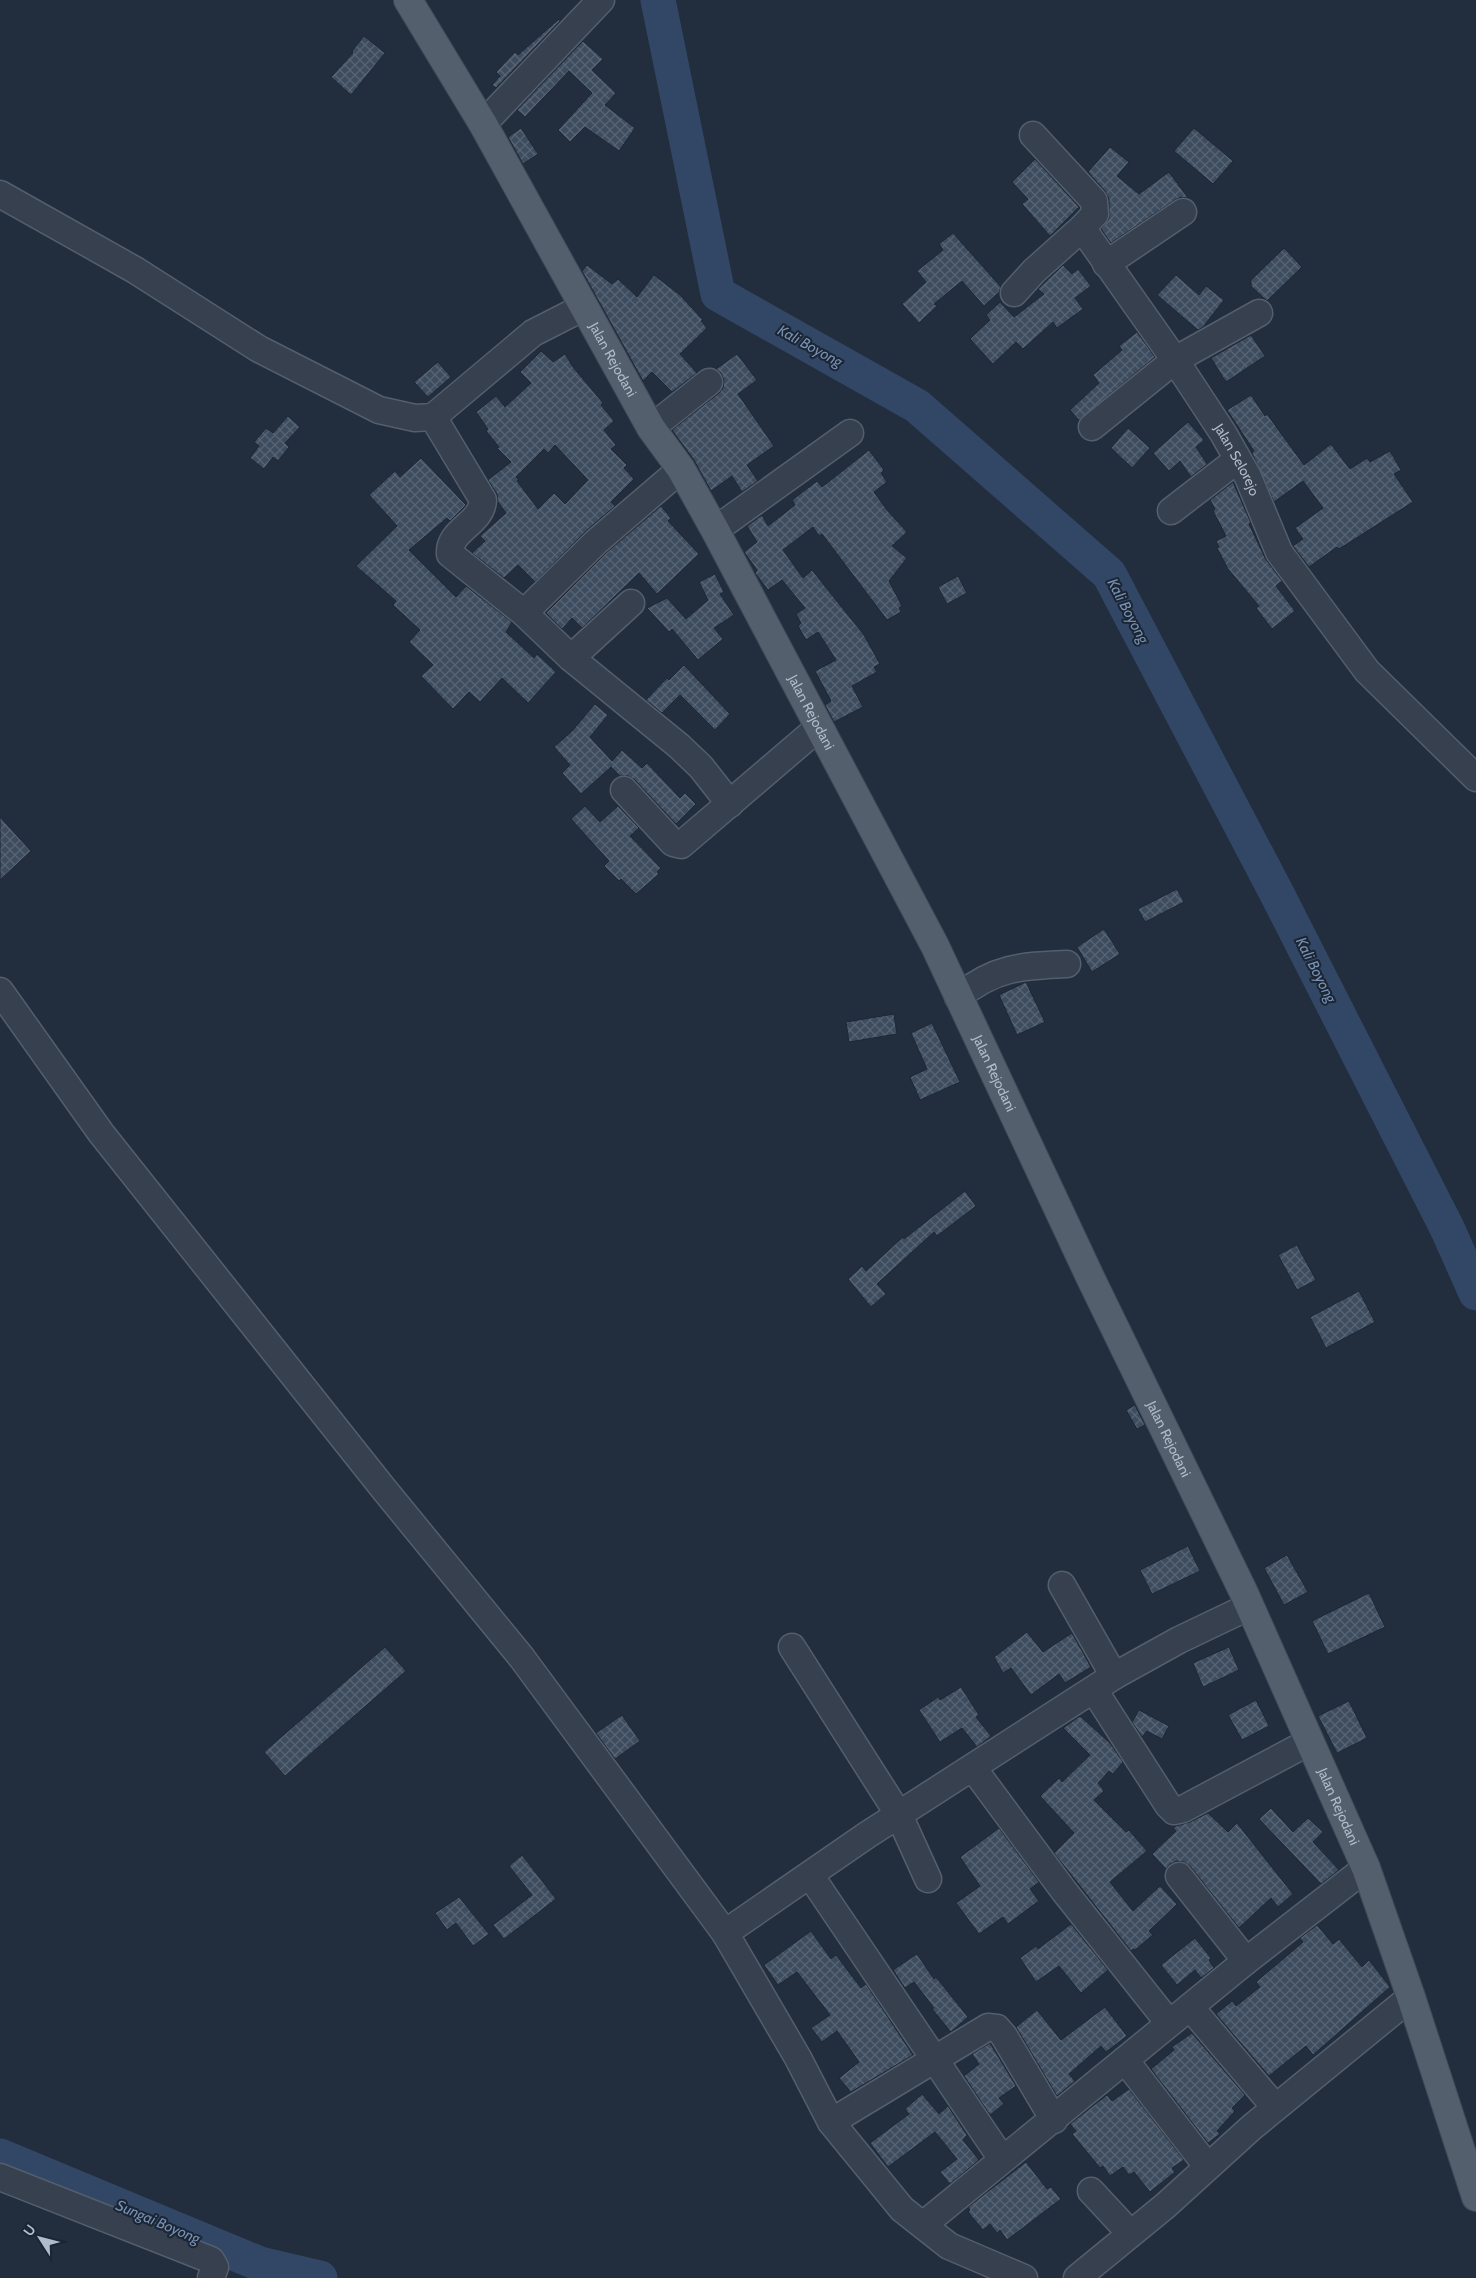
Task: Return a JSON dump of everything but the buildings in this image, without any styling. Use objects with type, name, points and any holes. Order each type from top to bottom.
[{"type":"main road","name":"Jalan Rejodani","points":[[408,0],[483,124],[651,428],[681,469],[715,530],[818,728],[935,946],[1244,1593],[1248,1607],[1366,1868],[1411,1997],[1476,2197]]},
{"type":"street","points":[[483,124],[601,0]]},
{"type":"street","points":[[1014,293],[1034,271],[1082,228],[1094,214],[1094,202],[1033,135]]},
{"type":"street","points":[[0,194],[135,270],[259,349],[379,410],[415,418],[433,417],[533,333],[584,307]]},
{"type":"street","points":[[1106,264],[1183,212]]},
{"type":"street","name":"Jalan Selorejo","points":[[1082,228],[1175,360],[1223,433],[1248,477],[1279,552],[1367,671],[1476,778]]},
{"type":"street","points":[[1092,427],[1175,360],[1259,313]]},
{"type":"street","points":[[651,428],[709,382]]},
{"type":"street","points":[[433,417],[483,500],[480,513],[452,543],[450,554],[524,613],[571,658],[679,746],[701,767],[730,804]]},
{"type":"street","points":[[715,530],[850,433]]},
{"type":"street","points":[[1171,511],[1238,460]]},
{"type":"street","points":[[524,613],[596,542],[681,469]]},
{"type":"street","points":[[571,658],[631,603]]},
{"type":"street","points":[[624,790],[677,845],[681,845],[818,728]]},
{"type":"street","points":[[954,987],[974,984],[1003,971],[1032,966],[1066,964]]},
{"type":"street","points":[[0,990],[101,1133],[377,1481],[522,1658],[726,1934],[798,2058],[832,2122],[902,2209],[949,2246],[1024,2278]]},
{"type":"street","points":[[1062,1585],[1104,1683],[1168,1805],[1174,1811],[1183,1809],[1309,1742]]},
{"type":"street","points":[[726,1934],[898,1815],[1104,1683],[1179,1640],[1248,1607]]},
{"type":"street","points":[[792,1647],[898,1815],[928,1879]]},
{"type":"street","points":[[973,1768],[1064,1891],[1170,2023]]},
{"type":"street","points":[[923,2225],[1002,2159],[1054,2120],[1246,1961],[1366,1868]]},
{"type":"street","points":[[810,1875],[1002,2159]]},
{"type":"street","points":[[1180,1876],[1246,1961]]},
{"type":"street","points":[[1077,2278],[1165,2206],[1275,2107],[1411,1997]]},
{"type":"street","points":[[1190,2007],[1275,2107]]},
{"type":"street","points":[[832,2122],[935,2060],[980,2030],[988,2027],[997,2028],[1004,2036],[1054,2120]]},
{"type":"street","points":[[1125,2060],[1208,2166]]},
{"type":"street","points":[[0,2177],[211,2260],[215,2267],[212,2278]]},
{"type":"street","points":[[1091,2191],[1130,2233]]},
{"type":"waterway","name":"Kali Boyong","points":[[658,0],[718,294],[917,406],[1109,574],[1275,890],[1447,1228],[1476,1293]]},
{"type":"waterway","name":"Sungai Boyong","points":[[0,2156],[260,2264],[320,2278]]}]
